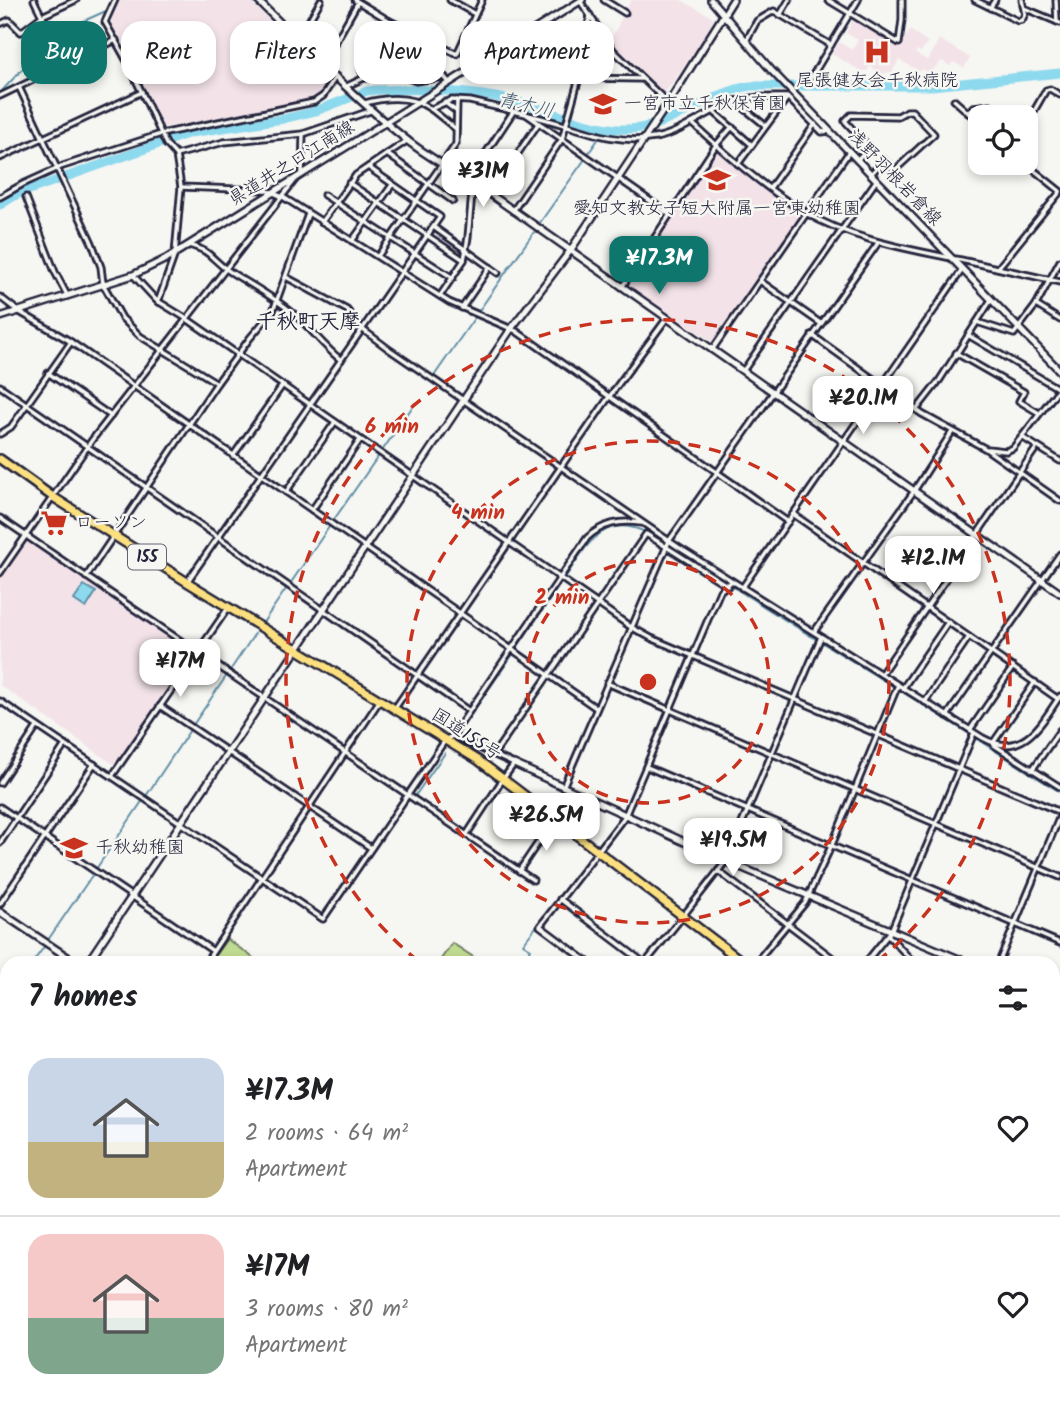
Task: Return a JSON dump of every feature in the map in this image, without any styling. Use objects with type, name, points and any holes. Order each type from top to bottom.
[{"type":"highway","name":"国道155号","points":[[0,459],[53,497],[228,608],[447,740],[728,956]]},
{"type":"highway","name":"国道155号","points":[[297,649],[308,660],[378,703],[447,740]]},
{"type":"highway","name":"国道155号","points":[[681,918],[735,956]]},
{"type":"street","points":[[34,0],[45,21]]},
{"type":"street","points":[[0,24],[9,20],[21,32],[42,16],[76,0]]},
{"type":"street","points":[[257,0],[279,21]]},
{"type":"street","points":[[309,21],[321,0]]},
{"type":"street","points":[[450,0],[475,14]]},
{"type":"street","points":[[446,49],[457,54],[482,0]]},
{"type":"street","points":[[569,0],[579,2],[614,51],[668,103]]},
{"type":"street","points":[[604,0],[625,13]]},
{"type":"street","name":"浅野羽根岩倉線","points":[[711,0],[771,70],[1060,371]]},
{"type":"street","points":[[93,956],[412,475],[511,329],[570,251],[733,0]]},
{"type":"street","points":[[780,15],[789,0]]},
{"type":"street","points":[[828,0],[899,43],[902,0]]},
{"type":"street","points":[[811,78],[858,0]]},
{"type":"street","points":[[975,0],[1018,21],[1022,20],[1025,14],[1022,0]]},
{"type":"street","points":[[990,8],[996,0]]},
{"type":"street","points":[[1024,8],[1059,22],[1058,0]]},
{"type":"street","points":[[112,1],[105,22],[161,134],[176,155],[181,187],[175,254],[158,302]]},
{"type":"street","points":[[340,32],[356,1],[388,20]]},
{"type":"street","name":"県道井之口江南線","points":[[548,21],[579,2]]},
{"type":"street","points":[[745,42],[757,21],[774,11],[831,45]]},
{"type":"street","points":[[589,21],[590,15]]},
{"type":"street","points":[[107,44],[116,40]]},
{"type":"street","name":"県道井之口江南線","points":[[0,317],[133,275],[175,254],[421,102],[447,80],[460,73]]},
{"type":"street","points":[[614,79],[643,79]]},
{"type":"street","points":[[340,80],[408,141],[490,194],[1060,593]]},
{"type":"street","points":[[346,86],[354,82]]},
{"type":"street","points":[[0,96],[23,84]]},
{"type":"street","points":[[0,197],[57,169],[161,134],[314,102],[323,96],[331,84]]},
{"type":"street","points":[[513,211],[562,139],[578,84]]},
{"type":"street","points":[[19,86],[92,243],[101,267],[103,284],[122,318],[140,336],[217,383]]},
{"type":"street","points":[[1037,105],[1046,90],[1060,94]]},
{"type":"street","points":[[0,158],[142,92]]},
{"type":"street","points":[[430,109],[444,102],[457,100],[526,114],[618,140],[655,138],[735,101],[787,97],[822,132],[827,129]]},
{"type":"street","points":[[738,164],[787,97]]},
{"type":"street","points":[[365,103],[393,99],[421,102],[456,129]]},
{"type":"street","points":[[378,256],[456,144],[457,100]]},
{"type":"street","points":[[954,100],[968,113]]},
{"type":"street","points":[[735,101],[766,126]]},
{"type":"street","points":[[444,102],[456,111]]},
{"type":"street","points":[[176,155],[224,142],[303,134],[372,110]]},
{"type":"street","points":[[713,111],[752,145]]},
{"type":"street","points":[[857,160],[869,147],[845,121],[851,115],[898,116],[912,111],[934,134],[895,170],[884,160],[870,175]]},
{"type":"street","points":[[440,296],[464,260],[474,171],[513,112]]},
{"type":"street","points":[[526,114],[669,214]]},
{"type":"street","points":[[490,194],[539,123]]},
{"type":"street","points":[[692,123],[738,164],[806,213],[877,243],[1060,282]]},
{"type":"street","points":[[770,188],[815,124]]},
{"type":"street","points":[[622,287],[716,145],[732,127]]},
{"type":"street","points":[[0,573],[88,446],[299,176],[303,134]]},
{"type":"street","points":[[322,222],[356,175],[408,141]]},
{"type":"street","points":[[712,349],[849,152]]},
{"type":"street","points":[[387,154],[453,201]]},
{"type":"street","points":[[187,582],[440,218],[368,167]]},
{"type":"street","points":[[998,268],[1060,192],[1038,174]]},
{"type":"street","points":[[743,371],[876,181]]},
{"type":"street","points":[[349,183],[464,260]]},
{"type":"street","points":[[352,241],[393,185]]},
{"type":"street","points":[[181,187],[272,192],[283,197],[440,296],[511,329],[788,522]]},
{"type":"street","points":[[324,195],[453,278]]},
{"type":"street","points":[[26,197],[66,295]]},
{"type":"street","points":[[86,577],[217,383],[273,310],[309,214]]},
{"type":"street","points":[[434,227],[498,274]]},
{"type":"street","points":[[563,787],[665,547],[877,243]]},
{"type":"street","points":[[189,245],[207,250],[226,269],[277,301],[341,360]]},
{"type":"street","points":[[977,322],[1014,334],[1036,305],[1060,261]]},
{"type":"street","points":[[462,308],[489,267]]},
{"type":"street","points":[[743,587],[962,270]]},
{"type":"street","points":[[133,275],[158,302],[187,319],[631,627],[692,656],[1060,814],[1002,956]]},
{"type":"street","points":[[286,277],[347,310],[362,329],[669,541],[1032,770],[1058,785],[1060,779]]},
{"type":"street","points":[[760,281],[820,323]]},
{"type":"street","points":[[0,297],[18,311],[71,342],[596,708]]},
{"type":"street","points":[[917,409],[991,300]]},
{"type":"street","points":[[1036,305],[1060,320]]},
{"type":"street","points":[[395,708],[609,397],[667,318]]},
{"type":"street","points":[[812,335],[917,409],[986,449],[1060,501]]},
{"type":"street","points":[[968,335],[1059,389],[1013,448],[1006,451],[986,449]]},
{"type":"street","points":[[0,434],[11,427],[71,342]]},
{"type":"street","points":[[956,353],[1024,392],[1019,401],[1039,413]]},
{"type":"street","points":[[48,373],[111,416]]},
{"type":"street","points":[[0,386],[469,711]]},
{"type":"street","points":[[233,456],[282,386]]},
{"type":"street","points":[[286,492],[335,422]]},
{"type":"street","points":[[814,632],[914,491],[952,431]]},
{"type":"street","points":[[1022,437],[1060,461]]},
{"type":"street","points":[[312,510],[360,439]]},
{"type":"street","points":[[881,674],[1037,447]]},
{"type":"street","points":[[793,514],[1059,697],[1036,732],[1029,737],[1009,744],[992,743]]},
{"type":"street","points":[[0,518],[533,880]]},
{"type":"street","points":[[0,701],[323,919],[587,538],[599,528],[623,522],[643,523]]},
{"type":"street","points":[[494,754],[646,534],[728,586]]},
{"type":"street","points":[[947,716],[1060,554]]},
{"type":"street","points":[[0,561],[5,565]]},
{"type":"street","points":[[580,956],[540,926],[625,816],[720,591],[732,581]]},
{"type":"street","points":[[112,776],[228,608]]},
{"type":"street","points":[[903,688],[948,622]]},
{"type":"street","points":[[650,956],[726,861],[821,637]]},
{"type":"street","points":[[925,702],[969,637]]},
{"type":"street","points":[[871,956],[890,933],[972,732],[1013,667]]},
{"type":"street","points":[[992,743],[1035,682]]},
{"type":"street","points":[[607,683],[1060,877]]},
{"type":"street","points":[[761,956],[808,895],[898,685]]},
{"type":"street","points":[[210,956],[378,703]]},
{"type":"street","points":[[160,706],[371,848]]},
{"type":"street","points":[[0,783],[37,727]]},
{"type":"street","points":[[1032,770],[1060,730]]},
{"type":"street","points":[[447,740],[494,754],[726,861],[890,933],[950,956]]},
{"type":"street","points":[[0,843],[65,745]]},
{"type":"street","points":[[0,904],[94,764]]},
{"type":"street","points":[[467,834],[514,764]]},
{"type":"street","points":[[647,767],[1060,943]]},
{"type":"street","points":[[519,871],[572,791]]},
{"type":"street","points":[[0,807],[214,951]]},
{"type":"street","points":[[718,871],[830,956]]},
{"type":"street","points":[[560,899],[637,956]]},
{"type":"street","points":[[0,912],[66,956]]},
{"type":"street","points":[[890,933],[908,956]]},
{"type":"shaded area","points":[[120,0],[249,0],[270,21],[230,21],[230,84],[325,84],[328,87],[313,101],[161,128],[140,84],[216,84],[216,21],[121,21],[121,43],[111,18]]},
{"type":"shaded area","points":[[631,0],[681,0],[714,18],[702,42],[664,94],[614,45],[614,33]]},
{"type":"shaded area","points":[[854,18],[900,46],[910,30],[928,42],[921,52],[917,50],[915,53],[928,61],[939,39],[970,58],[964,68],[953,62],[950,66],[942,61],[931,71],[922,69],[921,72],[899,60],[892,72],[881,74],[870,66],[867,71],[861,71],[832,54],[839,42],[852,50],[858,40],[846,33]]},
{"type":"shaded area","points":[[717,148],[766,191],[802,215],[713,342],[624,283]]},
{"type":"shaded area","points":[[27,538],[191,650],[191,657],[116,766],[0,685],[0,577]]},
{"type":"green space","points":[[227,939],[251,956],[214,956]]},
{"type":"green space","points":[[452,943],[472,956],[443,956]]},
{"type":"water","points":[[84,585],[96,592],[86,608],[74,600]]},
{"type":"waterway","points":[[113,8],[118,0]]},
{"type":"waterway","points":[[84,21],[108,10]]},
{"type":"waterway","points":[[0,93],[21,70]]},
{"type":"waterway","name":"青木川","points":[[0,205],[18,194],[190,133],[283,119],[316,111],[367,91],[393,89],[479,94],[511,100],[601,127],[630,129],[662,122],[719,96],[750,86],[932,86],[1060,73]]},
{"type":"waterway","name":"青木川","points":[[602,134],[608,128]]},
{"type":"waterway","points":[[588,154],[599,138]]},
{"type":"waterway","points":[[539,224],[585,159]]},
{"type":"waterway","points":[[478,312],[534,232]]},
{"type":"waterway","points":[[434,376],[475,317]]},
{"type":"waterway","points":[[382,451],[415,403]]},
{"type":"waterway","points":[[333,521],[379,455]]},
{"type":"waterway","points":[[290,584],[329,527]]},
{"type":"waterway","points":[[565,578],[588,544],[607,529],[632,527],[647,533]]},
{"type":"waterway","points":[[516,649],[561,583]]},
{"type":"waterway","points":[[733,587],[817,640]]},
{"type":"waterway","points":[[262,624],[286,589]]},
{"type":"waterway","points":[[692,653],[701,631]]},
{"type":"waterway","points":[[229,672],[256,632]]},
{"type":"waterway","points":[[821,642],[894,687]]},
{"type":"waterway","points":[[459,732],[513,654]]},
{"type":"waterway","points":[[668,707],[690,658]]},
{"type":"waterway","points":[[193,725],[227,675]]},
{"type":"waterway","points":[[899,690],[971,735]]},
{"type":"waterway","points":[[1003,748],[1031,738],[1060,701]]},
{"type":"waterway","points":[[0,705],[34,728]]},
{"type":"waterway","points":[[624,810],[666,712]]},
{"type":"waterway","points":[[146,796],[190,730]]},
{"type":"waterway","points":[[39,731],[62,746]]},
{"type":"waterway","points":[[975,738],[1060,792]]},
{"type":"waterway","points":[[66,749],[89,765]]},
{"type":"waterway","points":[[415,796],[445,753]]},
{"type":"waterway","points":[[95,769],[138,797]]},
{"type":"waterway","points":[[96,869],[143,800]]},
{"type":"waterway","points":[[599,847],[620,819]]},
{"type":"waterway","points":[[48,940],[93,874]]},
{"type":"waterway","points":[[526,956],[531,949],[523,944],[564,890]]},
{"type":"waterway","points":[[37,956],[44,947]]},
{"type":"place","name":"尾張健友会千秋病院","points":[[877,52]]},
{"type":"place","name":"一宮市立千秋保育園","points":[[603,104]]},
{"type":"place","name":"愛知文教女子短大附属一宮東幼稚園","points":[[717,180]]},
{"type":"place","name":"ローソン","points":[[54,523]]},
{"type":"place","name":"千秋幼稚園","points":[[74,848]]},
{"type":"district","name":"千秋町天摩","points":[[308,322]]}]
